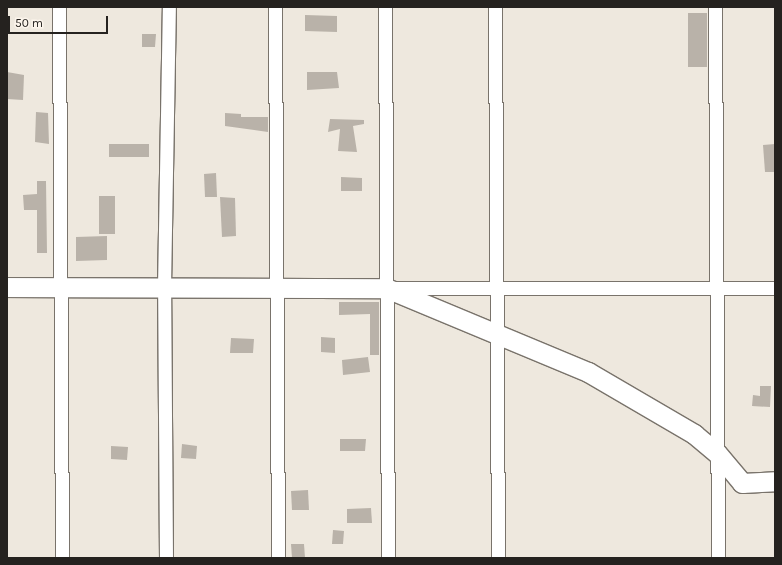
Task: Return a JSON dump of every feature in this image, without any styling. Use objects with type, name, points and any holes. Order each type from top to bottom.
[{"type":"street","points":[[59,7],[62,558]]},
{"type":"street","points":[[166,558],[164,287],[169,7]]},
{"type":"street","points":[[275,7],[278,558]]},
{"type":"street","points":[[385,7],[388,558]]},
{"type":"street","points":[[495,7],[498,558]]},
{"type":"street","points":[[715,7],[718,558]]},
{"type":"street","points":[[7,287],[775,288]]},
{"type":"street","points":[[386,288],[497,332],[588,372],[694,434],[717,453],[742,483],[775,481]]},
{"type":"building","points":[[688,13],[707,13],[707,67],[688,67]]},
{"type":"building","points":[[305,15],[337,16],[337,32],[305,31]]},
{"type":"building","points":[[142,34],[156,34],[155,47],[142,47]]},
{"type":"building","points":[[7,72],[24,75],[23,100],[7,99]]},
{"type":"building","points":[[307,72],[337,72],[339,88],[307,90]]},
{"type":"building","points":[[36,112],[48,113],[49,144],[35,142]]},
{"type":"building","points":[[225,113],[241,114],[241,117],[268,117],[268,132],[225,126]]},
{"type":"building","points":[[330,119],[364,120],[364,124],[353,126],[357,152],[338,151],[340,129],[328,132]]},
{"type":"building","points":[[109,144],[149,144],[149,157],[109,157]]},
{"type":"building","points":[[775,144],[775,172],[765,172],[763,145]]},
{"type":"building","points":[[216,173],[217,197],[205,197],[204,174]]},
{"type":"building","points":[[341,177],[362,178],[362,191],[341,191]]},
{"type":"building","points":[[37,181],[46,181],[47,253],[37,253],[37,210],[24,210],[23,195],[37,194]]},
{"type":"building","points":[[99,196],[115,196],[115,234],[99,234]]},
{"type":"building","points":[[220,197],[235,198],[236,236],[222,237]]},
{"type":"building","points":[[107,236],[107,260],[76,261],[76,237]]},
{"type":"building","points":[[339,302],[379,302],[379,355],[370,355],[370,314],[339,315]]},
{"type":"building","points":[[321,337],[335,338],[335,353],[321,352]]},
{"type":"building","points":[[231,338],[254,339],[253,353],[230,353]]},
{"type":"building","points":[[368,357],[370,372],[343,375],[342,360]]},
{"type":"building","points":[[760,386],[771,386],[770,407],[752,406],[753,395],[760,396]]},
{"type":"building","points":[[340,439],[366,439],[365,451],[340,451]]},
{"type":"building","points":[[182,444],[197,446],[196,459],[181,458]]},
{"type":"building","points":[[111,446],[128,447],[127,460],[111,459]]},
{"type":"building","points":[[308,490],[309,510],[292,510],[291,491]]},
{"type":"building","points":[[371,508],[372,523],[347,523],[347,509]]},
{"type":"building","points":[[333,530],[344,531],[343,544],[332,544]]},
{"type":"building","points":[[291,544],[304,544],[305,558],[292,558]]}]
